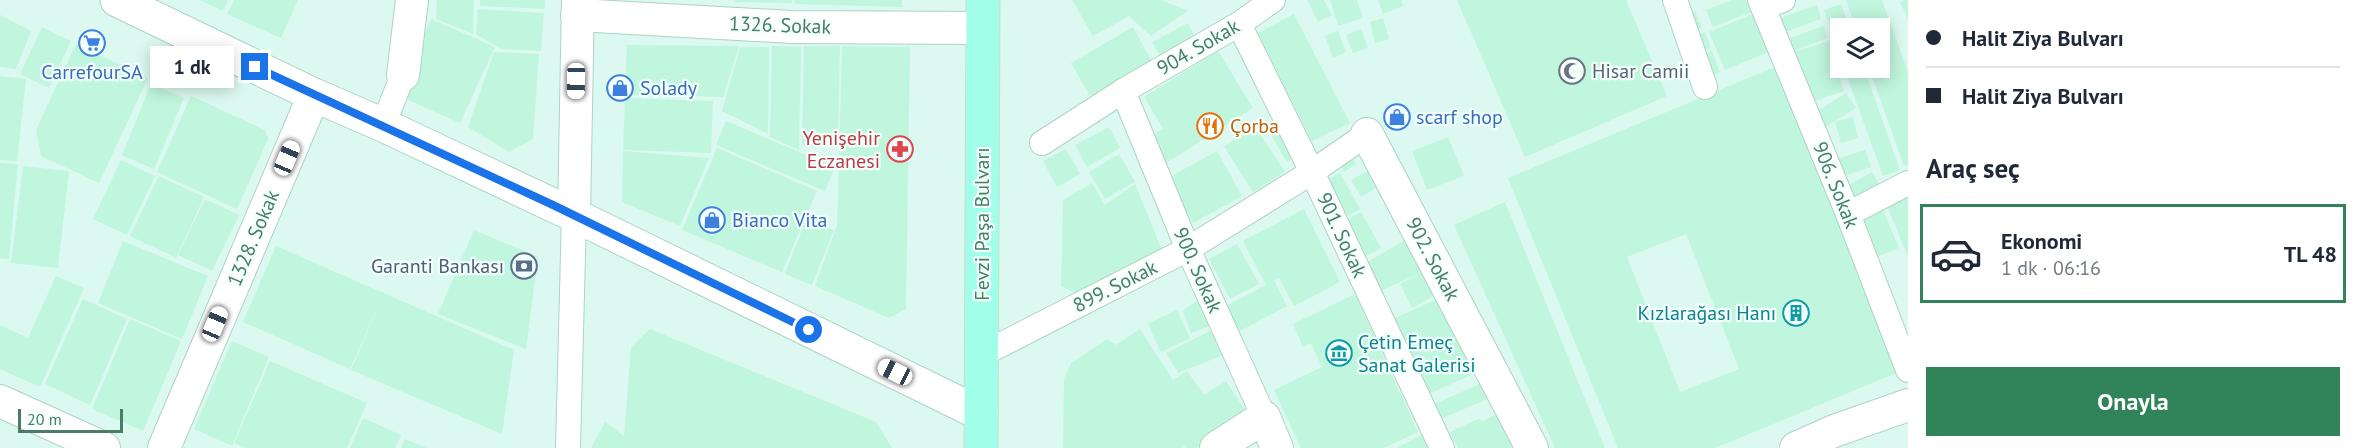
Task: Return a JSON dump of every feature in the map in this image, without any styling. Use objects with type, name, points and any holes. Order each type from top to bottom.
[{"type":"main road","name":"Fevzi Paşa Bulvarı","points":[[981,448],[983,14]]},
{"type":"street","points":[[117,0],[314,95],[574,215],[981,414]]},
{"type":"street","points":[[383,125],[403,75],[412,0]]},
{"type":"street","name":"904. Sokak","points":[[1042,143],[1123,91],[1239,24],[1273,0]]},
{"type":"street","points":[[1675,0],[1705,87]]},
{"type":"street","name":"906. Sokak","points":[[1769,2],[1908,370]]},
{"type":"street","points":[[568,448],[577,8]]},
{"type":"street","name":"1326. Sokak","points":[[577,8],[792,27],[983,14]]},
{"type":"street","name":"901. Sokak","points":[[1239,24],[1312,172],[1442,448]]},
{"type":"street","name":"900. Sokak","points":[[1123,91],[1188,249],[1277,448]]},
{"type":"street","name":"1328. Sokak","points":[[164,448],[314,95]]},
{"type":"street","name":"899. Sokak","points":[[981,355],[1188,249],[1312,172],[1367,134]]},
{"type":"street","name":"902. Sokak","points":[[1367,134],[1532,448]]},
{"type":"street","points":[[1848,214],[1908,183]]},
{"type":"street","points":[[0,401],[104,448]]},
{"type":"street","points":[[1796,448],[1834,431],[1908,405]]},
{"type":"street","points":[[1216,448],[1264,417]]},
{"type":"shaded area","points":[[0,0],[1908,0],[1908,448],[0,448]]},
{"type":"building","points":[[200,0],[228,0],[223,11]]},
{"type":"building","points":[[234,0],[298,0],[281,38],[227,14]]},
{"type":"building","points":[[437,0],[474,0],[473,34],[436,19]]},
{"type":"building","points":[[480,0],[545,0],[545,9],[480,6]]},
{"type":"building","points":[[735,0],[792,0],[792,3],[735,2]]},
{"type":"building","points":[[795,0],[902,0],[902,7],[795,4]]},
{"type":"building","points":[[1072,0],[1161,0],[1188,11],[1151,36],[1129,16],[1093,36]]},
{"type":"building","points":[[1307,0],[1324,0],[1332,15],[1318,22]]},
{"type":"building","points":[[1330,0],[1357,0],[1363,18],[1338,26]]},
{"type":"building","points":[[1378,0],[1401,0],[1403,6],[1383,14]]},
{"type":"building","name":"Hisar Camii","points":[[1457,0],[1626,0],[1667,96],[1525,157]]},
{"type":"building","points":[[1732,0],[1746,0],[1751,12],[1713,27],[1706,10]]},
{"type":"building","points":[[1846,0],[1882,0],[1888,18],[1852,18]]},
{"type":"building","points":[[1908,0],[1908,20],[1900,2]]},
{"type":"building","points":[[1841,4],[1846,18],[1830,18],[1830,28],[1824,10]]},
{"type":"building","points":[[1817,5],[1821,19],[1785,32],[1780,18]]},
{"type":"building","points":[[478,9],[544,13],[541,51],[501,49],[476,34]]},
{"type":"building","points":[[1695,11],[1702,28],[1691,33],[1684,16]]},
{"type":"building","points":[[1294,14],[1350,123],[1312,141],[1258,33]]},
{"type":"building","points":[[1753,14],[1768,52],[1725,70],[1709,32]]},
{"type":"building","points":[[0,15],[31,31],[16,69],[0,67]]},
{"type":"building","points":[[1383,18],[1389,39],[1375,43],[1370,22]]},
{"type":"building","points":[[431,19],[495,47],[460,123],[397,95]]},
{"type":"building","points":[[1890,22],[1908,72],[1908,165],[1904,166],[1873,78],[1890,78]]},
{"type":"building","points":[[1188,23],[1196,39],[1161,58],[1152,42]]},
{"type":"building","points":[[1823,26],[1827,38],[1794,51],[1790,38]]},
{"type":"building","points":[[42,27],[71,41],[49,88],[20,74]]},
{"type":"building","points":[[1133,27],[1151,60],[1090,96],[1071,63]]},
{"type":"building","points":[[1361,29],[1368,48],[1353,53],[1346,35]]},
{"type":"building","points":[[1338,31],[1346,52],[1333,58],[1325,36]]},
{"type":"building","points":[[1705,32],[1711,48],[1697,53],[1691,38]]},
{"type":"building","points":[[1830,41],[1830,78],[1840,78],[1844,91],[1811,102],[1794,52]]},
{"type":"building","points":[[76,44],[148,78],[99,183],[41,156],[36,130]]},
{"type":"building","points":[[627,45],[739,46],[723,97],[625,95]]},
{"type":"building","points":[[772,46],[801,47],[799,150],[770,137]]},
{"type":"building","points":[[804,46],[840,46],[838,145],[802,145]]},
{"type":"building","points":[[842,46],[910,47],[906,309],[889,318],[815,286],[837,225]]},
{"type":"building","points":[[740,47],[769,47],[768,134],[722,111]]},
{"type":"building","points":[[1218,51],[1253,108],[1166,163],[1150,137],[1163,128],[1144,97]]},
{"type":"building","points":[[1712,51],[1720,72],[1708,78],[1699,57]]},
{"type":"building","points":[[494,52],[539,54],[533,139],[509,152],[468,127]]},
{"type":"building","name":"Kızlarağası Hanı","points":[[1775,67],[1899,372],[1715,448],[1618,448],[1508,178]],"holes":[[[1686,234],[1739,369],[1680,392],[1627,257]]]},
{"type":"building","points":[[0,76],[26,79],[17,161],[0,160]]},
{"type":"building","points":[[1848,78],[1868,78],[1900,170],[1883,176]]},
{"type":"building","points":[[151,84],[184,98],[154,169],[122,155]]},
{"type":"building","points":[[1846,93],[1856,108],[1824,128],[1815,113]]},
{"type":"building","points":[[191,96],[265,130],[268,139],[237,209],[157,172]]},
{"type":"building","points":[[625,98],[713,101],[711,153],[623,150]]},
{"type":"building","points":[[1853,117],[1858,138],[1841,143],[1835,122]]},
{"type":"building","points":[[1277,118],[1299,155],[1287,162],[1265,125]]},
{"type":"building","points":[[726,121],[835,167],[825,191],[716,145]]},
{"type":"building","points":[[1255,126],[1285,172],[1253,192],[1224,146]]},
{"type":"building","points":[[1109,127],[1120,148],[1087,167],[1075,145]]},
{"type":"building","points":[[1448,137],[1464,176],[1427,190],[1412,151]]},
{"type":"building","points":[[717,148],[817,191],[782,272],[682,230]]},
{"type":"building","points":[[1066,149],[1080,174],[1057,187],[1043,161]]},
{"type":"building","points":[[1865,150],[1871,167],[1840,177],[1834,160]]},
{"type":"building","points":[[623,151],[709,158],[680,226],[622,202]]},
{"type":"building","points":[[1217,151],[1242,196],[1193,223],[1168,178]]},
{"type":"building","points":[[1119,154],[1135,182],[1105,199],[1089,172]]},
{"type":"building","points":[[1350,155],[1356,164],[1344,172],[1338,161]]},
{"type":"building","points":[[121,160],[155,176],[127,235],[93,219]]},
{"type":"building","points":[[0,163],[18,164],[9,259],[0,258]]},
{"type":"building","points":[[23,166],[69,171],[58,268],[11,263]]},
{"type":"building","points":[[1374,167],[1383,184],[1361,197],[1351,180]]},
{"type":"building","points":[[1872,172],[1881,187],[1857,200],[1849,185]]},
{"type":"building","points":[[1340,173],[1360,209],[1340,220],[1321,183]]},
{"type":"building","points":[[159,176],[204,197],[176,258],[130,236]]},
{"type":"building","points":[[1092,183],[1105,205],[1135,184],[1162,250],[1082,296],[1061,286],[1063,200]]},
{"type":"building","points":[[1908,191],[1908,257],[1886,203]]},
{"type":"building","points":[[205,199],[239,215],[212,271],[178,255]]},
{"type":"building","points":[[1505,202],[1605,448],[1555,448],[1454,225]]},
{"type":"building","points":[[1304,209],[1340,282],[1294,306],[1279,278],[1274,280],[1287,306],[1240,331],[1226,306],[1266,285],[1243,241]]},
{"type":"building","points":[[1883,210],[1899,248],[1871,259],[1856,221]]},
{"type":"building","points":[[1361,212],[1381,248],[1360,259],[1341,223]]},
{"type":"building","points":[[806,219],[834,230],[812,285],[785,274]]},
{"type":"building","points":[[474,230],[538,257],[526,349],[438,314]]},
{"type":"building","points":[[1405,240],[1414,240],[1441,292],[1412,308],[1400,284],[1418,274],[1376,293],[1361,266]]},
{"type":"building","points":[[123,241],[208,276],[182,339],[98,303]]},
{"type":"building","points":[[1237,244],[1259,284],[1230,299],[1209,259]]},
{"type":"building","points":[[276,246],[514,350],[502,434],[351,370],[382,298],[350,369],[243,322]]},
{"type":"building","points":[[56,276],[84,288],[40,387],[0,369],[0,325],[28,338]]},
{"type":"building","points":[[1355,294],[1418,432],[1384,448],[1301,448],[1274,390],[1322,367],[1311,343],[1303,347],[1293,324]]},
{"type":"building","points":[[1442,297],[1475,373],[1422,397],[1388,321]]},
{"type":"building","points":[[1200,298],[1213,325],[1191,333],[1183,311]]},
{"type":"building","points":[[83,299],[127,319],[90,405],[45,384]]},
{"type":"building","points":[[1177,310],[1190,338],[1161,352],[1148,324]]},
{"type":"building","points":[[130,319],[181,341],[143,431],[92,409]]},
{"type":"building","points":[[650,329],[876,422],[892,448],[591,448],[605,422],[624,436],[631,347]]},
{"type":"building","points":[[1140,329],[1173,380],[1187,371],[1204,395],[1226,381],[1248,415],[1196,448],[1184,446],[1182,448],[1063,448],[1064,379],[1071,363],[1107,339],[1116,345]]},
{"type":"building","points":[[1212,330],[1223,355],[1178,373],[1166,353]]},
{"type":"building","points":[[232,341],[269,357],[232,446],[194,429]]},
{"type":"building","points":[[270,361],[367,403],[347,448],[246,448],[234,443]]},
{"type":"building","points":[[1488,380],[1494,396],[1441,419],[1435,404]]},
{"type":"building","points":[[1508,408],[1528,448],[1458,448],[1450,432],[1480,418],[1481,422]]},
{"type":"building","points":[[363,418],[401,435],[395,448],[350,448]]},
{"type":"building","points":[[1424,434],[1431,448],[1396,448]]},
{"type":"building","points":[[405,439],[427,448],[401,448]]},
{"type":"place","name":"CarrefourSA","points":[[92,43]]},
{"type":"place","name":"Hisar Camii","points":[[1572,71]]},
{"type":"place","name":"Solady","points":[[620,88]]},
{"type":"place","name":"scarf shop","points":[[1397,117]]},
{"type":"place","name":"Çorba","points":[[1210,126]]},
{"type":"place","name":"Yenişehir Eczanesi","points":[[900,149]]},
{"type":"place","name":"Bianco Vita","points":[[712,220]]},
{"type":"place","name":"Garanti Bankası","points":[[524,266]]},
{"type":"place","name":"Kızlarağası Hanı","points":[[1796,313]]},
{"type":"place","name":"Çetin Emeç Sanat Galerisi","points":[[1339,353]]},
{"type":"route","points":[[255,67],[553,205],[809,330]]}]
